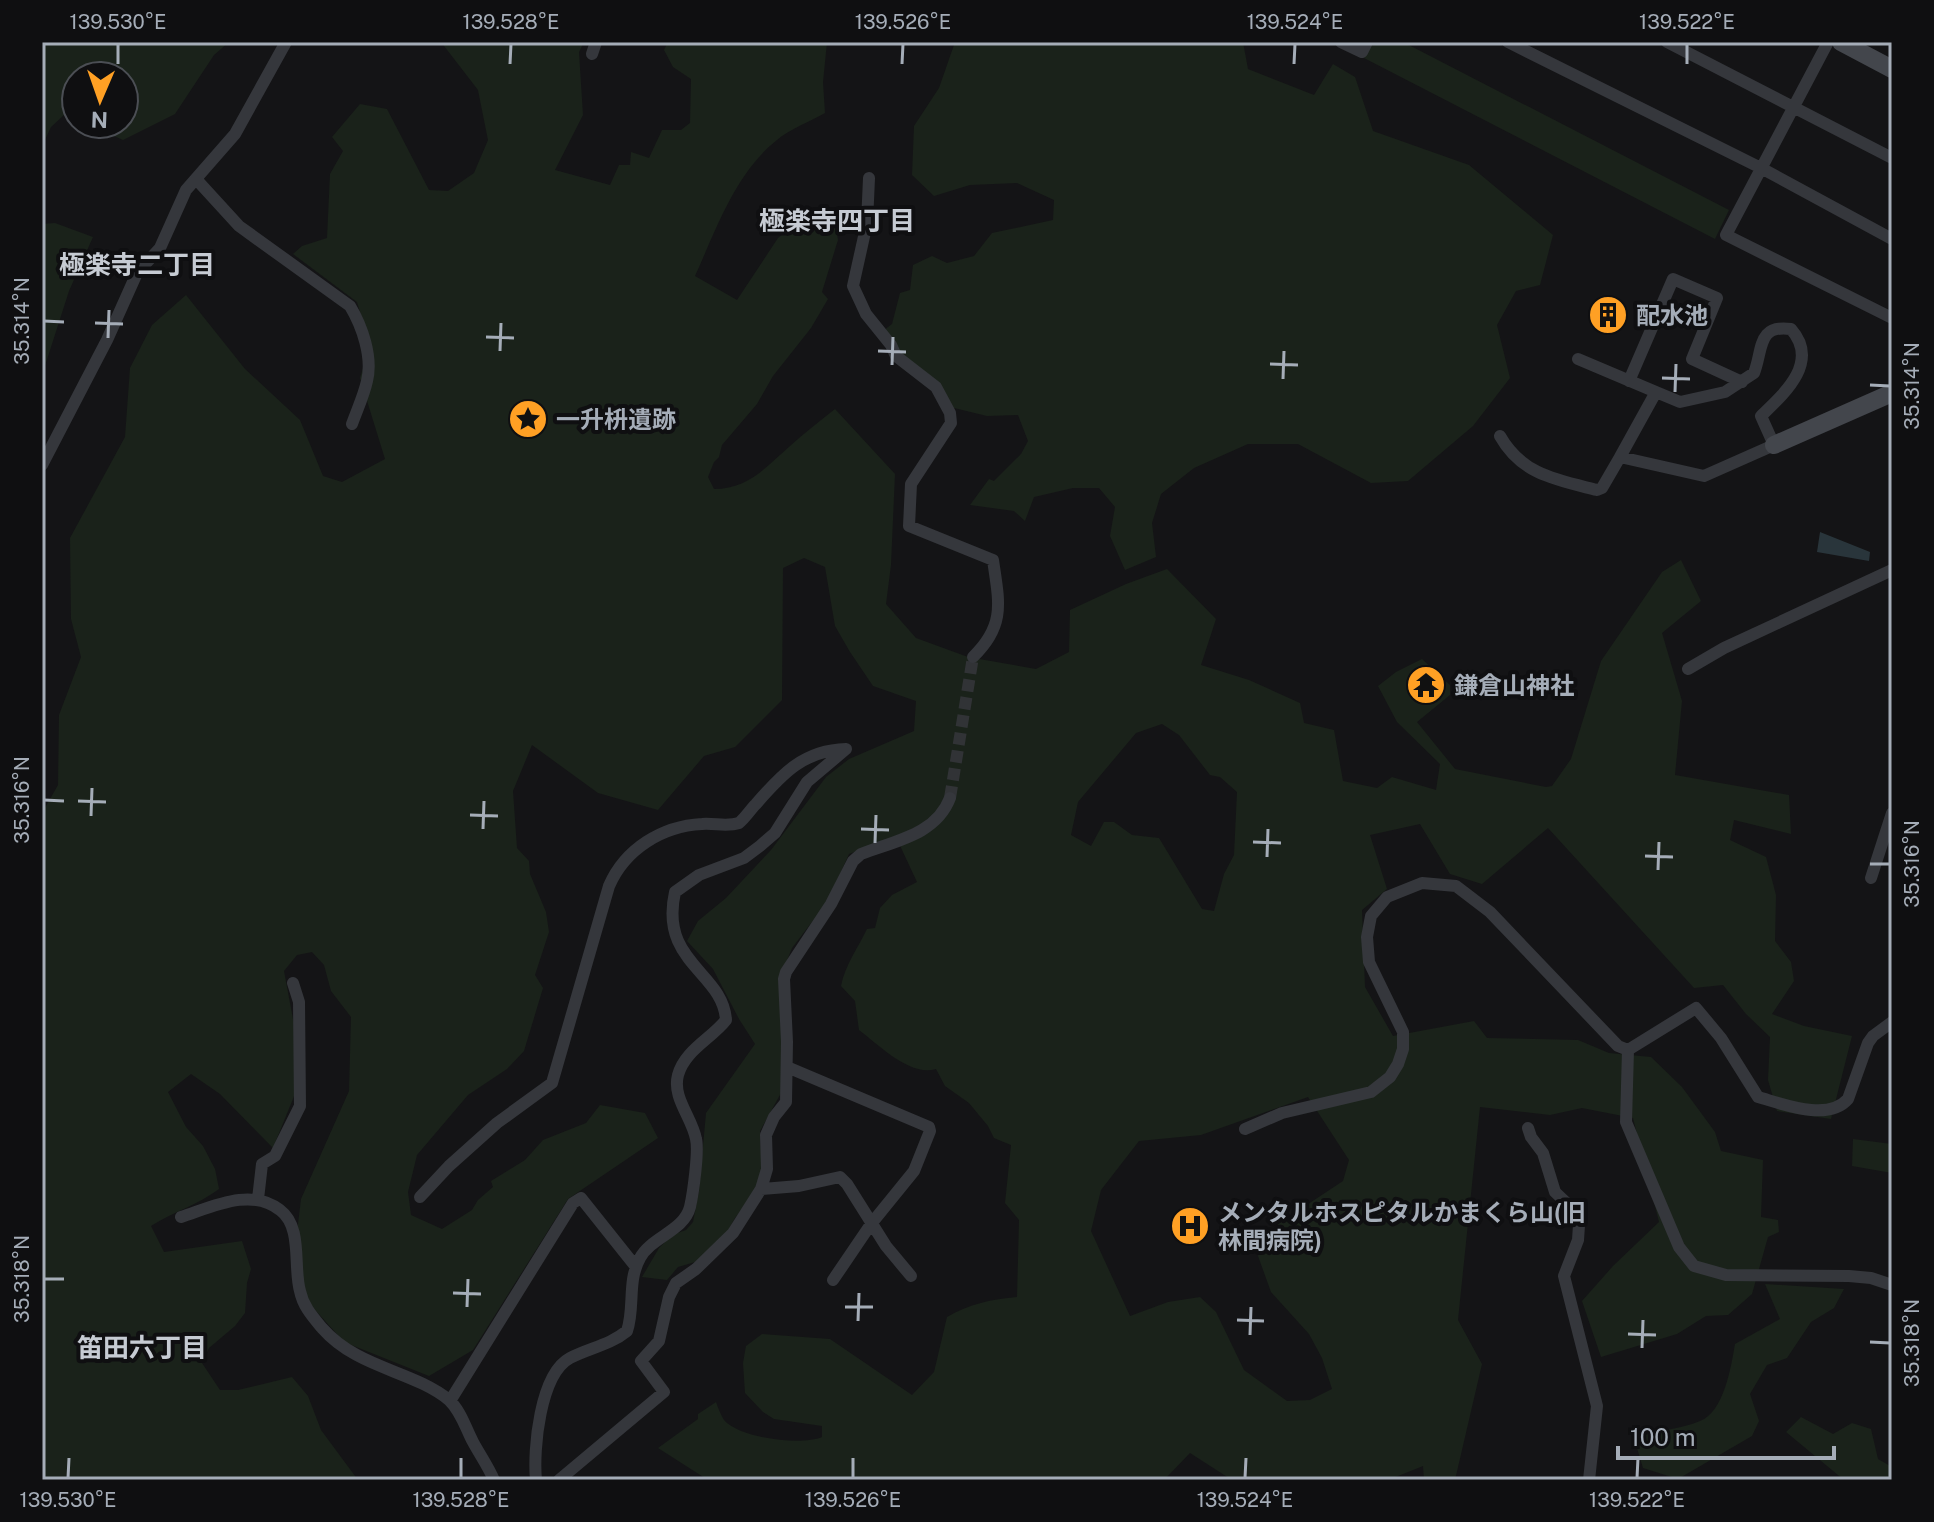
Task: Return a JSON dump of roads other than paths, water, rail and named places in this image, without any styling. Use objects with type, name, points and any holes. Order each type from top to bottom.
[{"type":"street","points":[[42,465],[107,340],[137,273],[160,248],[186,190],[235,134],[286,42]]},
{"type":"street","points":[[1341,42],[1362,52],[1367,42]]},
{"type":"street","points":[[1508,42],[1523,45],[1892,239]]},
{"type":"street","points":[[1667,42],[1892,158]]},
{"type":"street","points":[[1828,42],[1726,235],[1892,318]]},
{"type":"street","points":[[1841,42],[1892,69]]},
{"type":"street","points":[[869,178],[867,223],[853,286],[866,314],[896,356],[936,387],[950,413],[951,423],[911,484],[909,526],[993,560],[998,621],[986,643],[973,657]]},
{"type":"street","points":[[196,179],[239,226],[350,306],[360,322],[368,362],[368,379],[352,424]]},
{"type":"street","points":[[1629,381],[1673,279],[1717,298],[1692,359],[1742,382]]},
{"type":"street","points":[[1578,359],[1680,402],[1725,392],[1742,382],[1754,373],[1763,338],[1776,329],[1791,329],[1801,340],[1802,347],[1796,378],[1761,416],[1774,445]]},
{"type":"street","points":[[1500,436],[1510,454],[1528,467],[1549,478],[1597,490],[1602,488],[1656,392]]},
{"type":"street","points":[[1620,457],[1704,476],[1892,393]]},
{"type":"street","points":[[1688,669],[1724,648],[1892,570]]},
{"type":"street","points":[[420,1197],[497,1123],[552,1083],[609,886],[615,872],[629,855],[650,839],[682,826],[730,826],[739,823],[805,757],[827,750],[846,749],[807,782],[775,833],[760,846],[744,858],[699,875],[675,892],[672,908],[676,940],[719,998],[726,1020],[693,1049],[678,1073],[679,1098],[696,1139],[690,1207],[680,1224],[640,1257],[627,1331],[612,1341],[572,1357],[554,1372],[535,1446],[536,1480]]},
{"type":"street","points":[[559,1480],[664,1392],[641,1361],[659,1341],[669,1297],[676,1283],[696,1269],[733,1233],[761,1189],[767,1169],[766,1135],[774,1117],[786,1102],[786,972],[831,904],[853,861],[861,854],[925,829],[946,809],[950,798]]},
{"type":"street","points":[[1871,878],[1892,813]]},
{"type":"street","points":[[1245,1129],[1282,1113],[1371,1092],[1390,1077],[1403,1049],[1403,1032],[1369,962],[1367,937],[1371,916],[1387,897],[1422,883],[1456,886],[1490,912],[1618,1046],[1628,1050]]},
{"type":"street","points":[[258,1199],[262,1164],[275,1156],[300,1106],[299,1002],[293,983]]},
{"type":"street","points":[[1628,1050],[1696,1008],[1721,1038],[1758,1097],[1789,1106],[1824,1110],[1843,1105],[1848,1099],[1868,1043],[1892,1022]]},
{"type":"street","points":[[1628,1050],[1626,1122],[1679,1247],[1694,1266],[1726,1275],[1849,1276],[1871,1278],[1892,1285]]},
{"type":"street","points":[[787,1067],[929,1127],[930,1131],[914,1171],[871,1224],[833,1280]]},
{"type":"street","points":[[1528,1128],[1543,1153],[1555,1192],[1576,1212],[1579,1225],[1578,1240],[1564,1276],[1597,1406],[1589,1480]]},
{"type":"street","points":[[761,1189],[799,1186],[840,1177],[911,1276]]},
{"type":"street","points":[[450,1401],[573,1203],[581,1198],[636,1267]]},
{"type":"street","points":[[181,1217],[231,1200],[258,1199],[280,1210],[293,1230],[305,1307],[325,1331],[355,1355],[450,1401],[494,1480]]},
{"type":"tunnel","points":[[950,798],[973,657]]},
{"type":"place","name":"配水池","points":[[1608,315]]},
{"type":"place","name":"一升枡遺跡","points":[[528,419]]},
{"type":"place","name":"鎌倉山神社","points":[[1426,685]]},
{"type":"place","name":"メンタルホスピタルかまくら山(旧 林間病院)","points":[[1190,1226]]},
{"type":"district","name":"極楽寺四丁目","points":[[837,220]]},
{"type":"district","name":"極楽寺二丁目","points":[[137,264]]},
{"type":"district","name":"笛田六丁目","points":[[142,1347]]}]
